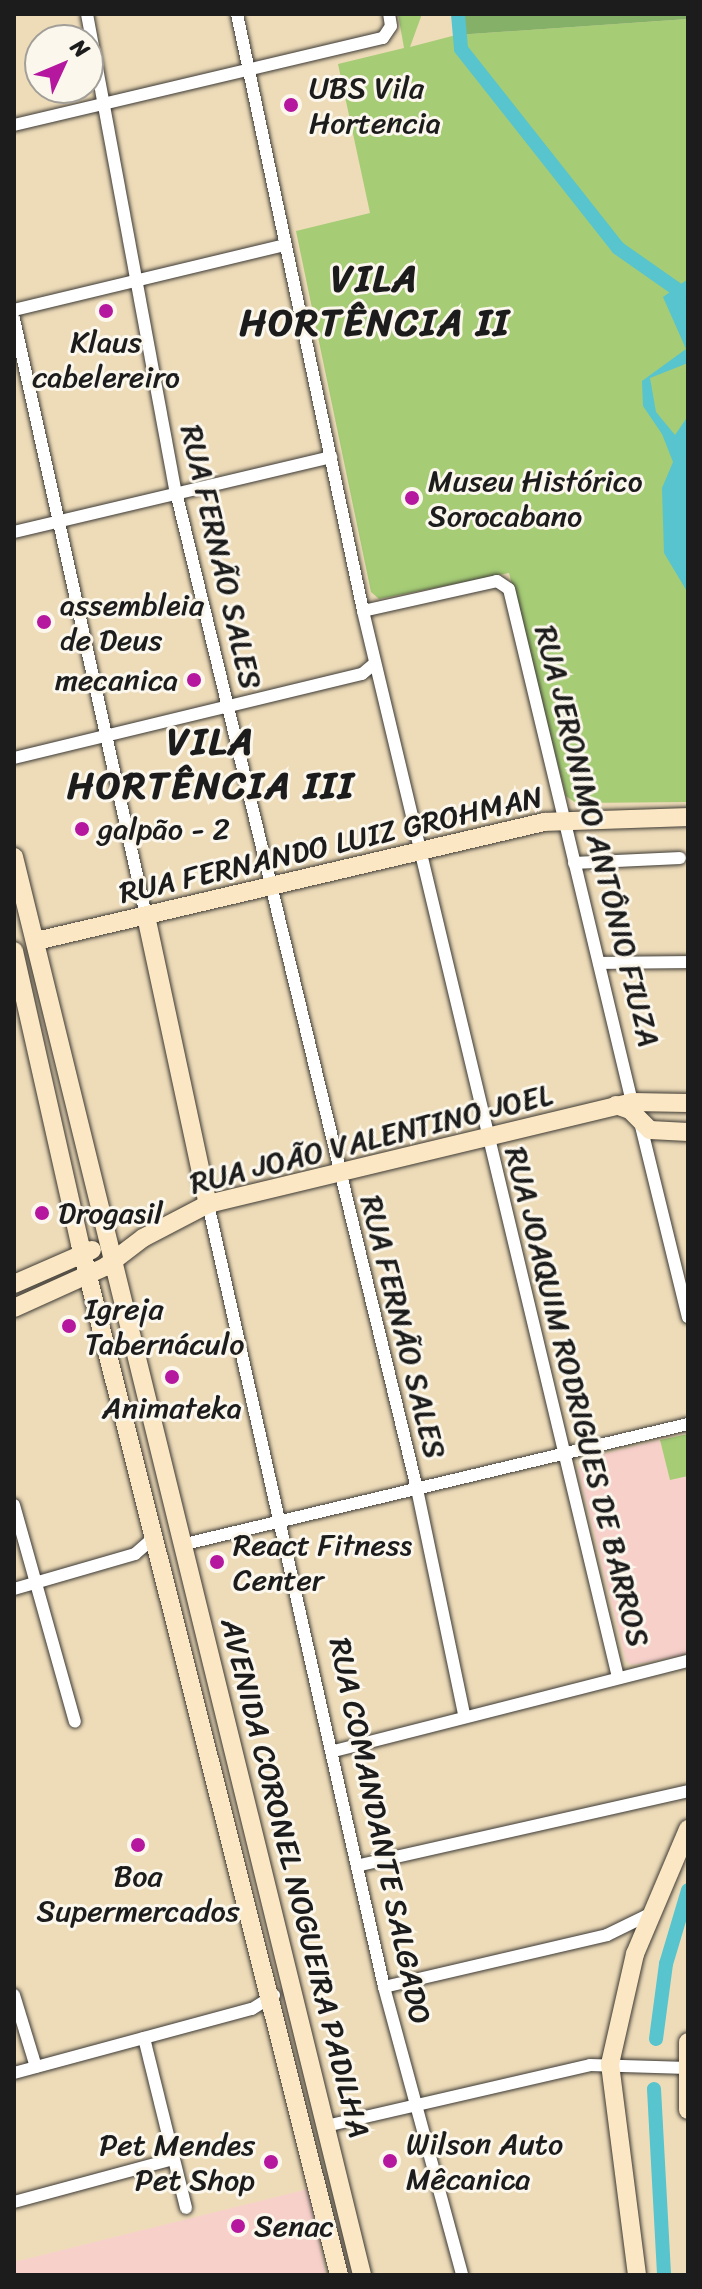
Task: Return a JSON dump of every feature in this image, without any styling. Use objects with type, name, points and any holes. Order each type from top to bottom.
[{"type":"main road","name":"RUA FERNANDO LUIZ GROHMAN","points":[[36,941],[564,820],[688,817]]},
{"type":"main road","name":"AVENIDA CORONEL NOGUEIRA PADILHA","points":[[14,857],[108,1255],[185,1544],[339,2275]]},
{"type":"main road","name":"RUA COMANDANTE SALGADO","points":[[146,916],[208,1204]]},
{"type":"main road","name":"AVENIDA CORONEL NOGUEIRA PADILHA","points":[[14,951],[83,1254],[280,2002],[326,2126],[362,2275]]},
{"type":"main road","name":"RUA JOÃO VALENTINO JOEL","points":[[108,1255],[208,1204],[635,1106],[688,1103]]},
{"type":"main road","name":"RUA JERONIMO ANTÔNIO FIUZA","points":[[635,1106],[658,1116],[651,1137]]},
{"type":"main road","points":[[651,1137],[688,1132]]},
{"type":"main road","points":[[14,1284],[83,1254],[108,1255]]},
{"type":"main road","points":[[14,1308],[89,1275],[108,1255]]},
{"type":"main road","points":[[40,1296],[71,1290],[101,1313]]},
{"type":"main road","points":[[637,2275],[610,2064],[635,1954],[688,1829]]},
{"type":"main road","points":[[688,2042],[683,2068],[688,2110]]},
{"type":"street","name":"RUA JOAQUIM RODRIGUES DE BARROS","points":[[237,14],[363,611],[618,1677]]},
{"type":"street","points":[[104,104],[388,33],[389,14]]},
{"type":"street","points":[[14,125],[103,104]]},
{"type":"street","name":"RUA FERNÃO SALES","points":[[103,104],[176,492],[417,1489],[464,1714]]},
{"type":"street","points":[[14,310],[137,278],[285,245]]},
{"type":"street","name":"RUA COMANDANTE SALGADO","points":[[14,319],[56,521],[146,916]]},
{"type":"street","points":[[14,532],[331,457]]},
{"type":"street","name":"RUA JERONIMO ANTÔNIO FIUZA","points":[[363,611],[497,581],[505,584],[635,1106]]},
{"type":"street","points":[[14,758],[362,674],[375,663]]},
{"type":"street","points":[[574,863],[680,858]]},
{"type":"street","points":[[599,963],[688,962]]},
{"type":"street","name":"RUA JERONIMO ANTÔNIO FIUZA","points":[[651,1137],[683,1273],[688,1317]]},
{"type":"street","name":"RUA COMANDANTE SALGADO","points":[[208,1204],[283,1519],[384,1987],[462,2275]]},
{"type":"street","points":[[185,1544],[688,1424]]},
{"type":"street","points":[[14,1505],[75,1722]]},
{"type":"street","points":[[14,1589],[135,1554],[150,1547],[157,1533]]},
{"type":"street","points":[[135,1554],[153,1554],[165,1565]]},
{"type":"street","points":[[334,1751],[464,1714],[688,1661]]},
{"type":"street","points":[[360,1865],[688,1791]]},
{"type":"street","points":[[384,1987],[607,1935],[651,1914]]},
{"type":"street","points":[[607,1935],[626,1941],[635,1954]]},
{"type":"street","points":[[14,1995],[36,2067]]},
{"type":"street","points":[[14,2073],[280,2002]]},
{"type":"street","points":[[144,2038],[186,2208]]},
{"type":"street","points":[[326,2126],[610,2064],[683,2068]]},
{"type":"street","points":[[14,2202],[173,2159]]},
{"type":"shaded area","points":[[660,1440],[670,1480],[688,1476],[688,1654],[632,1665],[626,1661],[578,1469],[585,1459]]},
{"type":"shaded area","name":"Senac","points":[[308,2189],[326,2275],[14,2275],[14,2262]]},
{"type":"green space","points":[[398,14],[422,14],[410,47],[456,35],[688,19],[688,802],[576,803],[566,796],[509,573],[379,599],[371,592],[296,231],[370,213],[338,64],[404,48]]},
{"type":"green space","points":[[458,14],[688,14],[688,19],[456,35]]},
{"type":"green space","points":[[688,1434],[688,1476],[670,1480],[660,1440]]},
{"type":"water","points":[[688,279],[688,363],[650,378],[656,412],[675,435],[688,416],[688,593],[664,553],[662,488],[673,462],[662,434],[643,406],[642,381],[686,349],[663,297]]},
{"type":"waterway","points":[[458,14],[461,49],[618,248],[688,297]]},
{"type":"waterway","points":[[656,2039],[666,1964],[688,1890]]},
{"type":"waterway","points":[[654,2089],[664,2275]]},
{"type":"place","name":"UBS Vila Hortencia","points":[[291,105]]},
{"type":"place","name":"Klaus cabelereiro","points":[[106,311]]},
{"type":"place","name":"Museu Histórico Sorocabano","points":[[412,498]]},
{"type":"place","name":"assembleia de Deus","points":[[44,622]]},
{"type":"place","name":"mecanica","points":[[194,680]]},
{"type":"place","name":"galpão - 2","points":[[82,829]]},
{"type":"place","name":"Drogasil","points":[[42,1213]]},
{"type":"place","name":"Igreja Tabernáculo","points":[[69,1326]]},
{"type":"place","name":"Animateka","points":[[172,1377]]},
{"type":"place","name":"React Fitness Center","points":[[217,1562]]},
{"type":"place","name":"Boa Supermercados","points":[[138,1845]]},
{"type":"place","name":"Wilson Auto Mêcanica","points":[[390,2161]]},
{"type":"place","name":"Pet Mendes Pet Shop","points":[[271,2162]]},
{"type":"place","name":"Senac","points":[[238,2226]]},
{"type":"district","name":"VILA HORTÊNCIA II","points":[[375,301]]},
{"type":"district","name":"VILA HORTÊNCIA III","points":[[211,764]]}]
